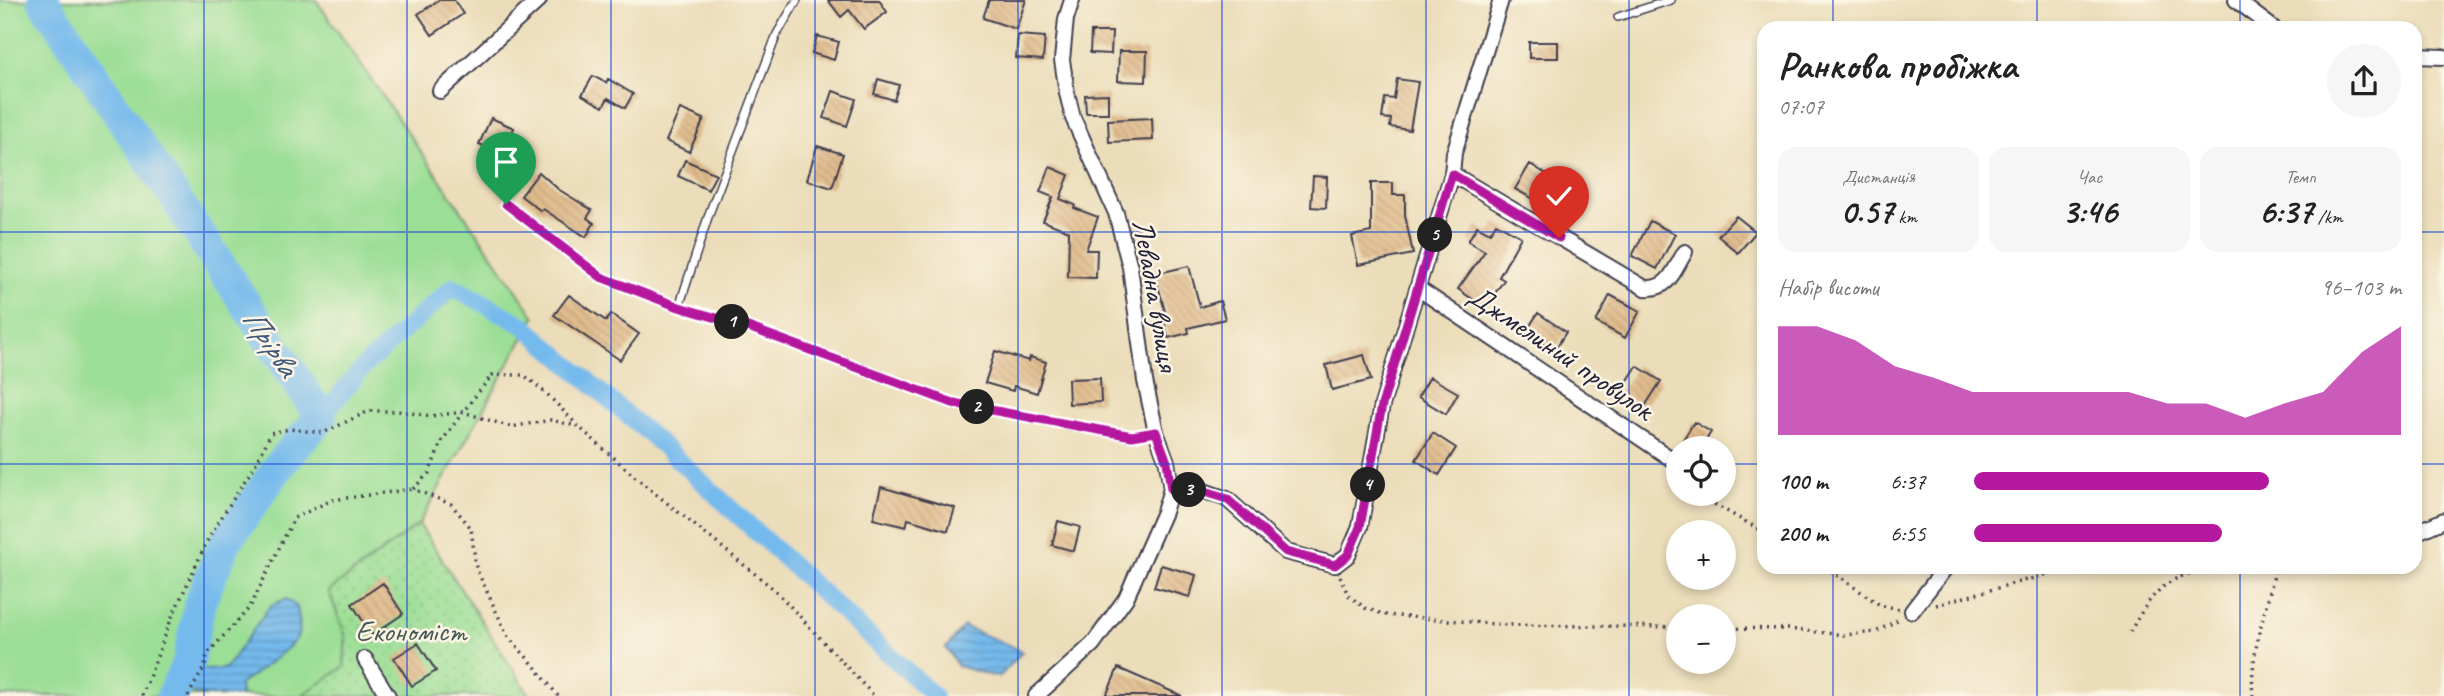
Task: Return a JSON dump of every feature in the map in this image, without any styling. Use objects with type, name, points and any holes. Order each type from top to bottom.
[{"type":"street","points":[[440,91],[539,0]]},
{"type":"street","name":"Левадна вулиця","points":[[1072,0],[1066,19],[1062,60],[1073,118],[1116,213],[1130,267],[1145,381],[1156,432],[1167,462],[1171,489]]},
{"type":"street","points":[[1036,696],[1093,645],[1126,598],[1164,512],[1171,489],[1201,491],[1227,499],[1286,552],[1335,565],[1348,555],[1360,527],[1382,405],[1419,289],[1452,174],[1454,153],[1501,0]]},
{"type":"street","points":[[2236,0],[2264,21]]},
{"type":"street","points":[[2422,57],[2444,57]]},
{"type":"street","points":[[1452,174],[1644,288],[1656,289],[1667,282],[1685,252]]},
{"type":"street","name":"Джмелиний провулок","points":[[1419,289],[1666,455]]},
{"type":"street","points":[[2422,530],[2444,520]]},
{"type":"street","points":[[1912,611],[1940,574]]},
{"type":"street","points":[[365,659],[388,696]]},
{"type":"lane","points":[[506,204],[601,277],[679,307],[709,214],[777,34],[797,0]]},
{"type":"lane","points":[[1618,17],[1671,0]]},
{"type":"lane","points":[[822,354],[953,403],[1132,436],[1156,432]]},
{"type":"path","points":[[679,307],[748,327],[822,354]]},
{"type":"path","points":[[413,489],[429,473],[442,441],[492,375],[524,375],[641,482],[775,590],[874,696]]},
{"type":"path","points":[[142,696],[172,617],[209,537],[258,460],[271,433],[289,429],[323,433],[369,411],[398,411],[431,416],[463,412],[511,427],[551,420],[579,427]]},
{"type":"path","points":[[188,696],[205,666],[207,654],[250,607],[295,518],[332,500],[413,489],[451,504],[471,528],[476,568],[508,637],[558,696]]},
{"type":"path","points":[[1717,506],[1757,528]]},
{"type":"path","points":[[1335,565],[1348,595],[1365,608],[1386,615],[1507,625],[1666,627]]},
{"type":"path","points":[[1835,574],[1880,605],[1912,611]]},
{"type":"path","points":[[1736,628],[1788,629],[1844,635],[1876,632],[1912,611],[2048,574]]},
{"type":"path","points":[[2130,632],[2148,599],[2169,581],[2187,574]]},
{"type":"path","points":[[2253,696],[2252,684],[2258,646],[2274,574]]},
{"type":"green space","points":[[0,0],[316,0],[535,317],[419,524],[329,591],[346,637],[344,667],[301,696],[0,696]]},
{"type":"green space","name":"Економіст","points":[[419,524],[530,696],[301,696],[344,667],[346,637],[329,591]]},
{"type":"water","points":[[286,599],[297,607],[300,624],[298,635],[281,654],[239,685],[241,696],[198,694],[177,687],[189,660],[201,669],[226,668],[270,606]]},
{"type":"water","points":[[964,626],[1022,652],[1000,676],[958,666],[946,648]]},
{"type":"building","points":[[439,0],[454,0],[463,14],[432,35],[418,14]]},
{"type":"building","points":[[828,0],[879,0],[887,12],[864,29],[849,10],[841,17]]},
{"type":"building","points":[[989,0],[1026,0],[1016,29],[983,18]]},
{"type":"building","points":[[1091,32],[1112,32],[1111,54],[1090,53]]},
{"type":"building","points":[[1018,35],[1045,37],[1043,60],[1016,58]]},
{"type":"building","points":[[817,36],[839,42],[834,60],[812,53]]},
{"type":"building","points":[[1529,42],[1558,42],[1558,58],[1529,58]]},
{"type":"building","points":[[1119,51],[1147,51],[1146,82],[1118,81]]},
{"type":"building","points":[[593,76],[606,83],[608,79],[633,94],[625,108],[608,98],[603,107],[582,95]]},
{"type":"building","points":[[878,79],[899,85],[894,100],[874,94]]},
{"type":"building","points":[[1397,79],[1418,82],[1410,130],[1390,127],[1391,119],[1382,118],[1385,98],[1394,99]]},
{"type":"building","points":[[833,91],[856,99],[847,126],[824,118]]},
{"type":"building","points":[[1108,94],[1108,113],[1086,113],[1085,95]]},
{"type":"building","points":[[680,109],[704,119],[689,152],[666,141]]},
{"type":"building","points":[[491,118],[514,128],[502,154],[479,144]]},
{"type":"building","points":[[1152,118],[1153,140],[1109,142],[1108,120]]},
{"type":"building","points":[[817,146],[843,154],[832,188],[807,180]]},
{"type":"building","points":[[685,160],[716,174],[708,190],[678,176]]},
{"type":"building","points":[[1530,164],[1551,177],[1537,201],[1515,189]]},
{"type":"building","points":[[1050,167],[1069,175],[1060,199],[1075,205],[1074,208],[1098,217],[1086,250],[1097,250],[1096,278],[1068,277],[1069,231],[1043,221],[1053,197],[1040,192]]},
{"type":"building","points":[[539,172],[558,189],[592,210],[587,218],[594,223],[586,237],[521,196]]},
{"type":"building","points":[[1313,176],[1327,177],[1326,208],[1311,207]]},
{"type":"building","points":[[1371,183],[1393,183],[1393,195],[1405,195],[1405,215],[1413,254],[1358,265],[1352,236],[1371,232]]},
{"type":"building","points":[[1736,216],[1756,232],[1738,253],[1718,236]]},
{"type":"building","points":[[1650,221],[1675,234],[1657,269],[1632,256]]},
{"type":"building","points":[[1496,223],[1521,237],[1499,277],[1504,280],[1485,308],[1458,289],[1485,251],[1468,241],[1477,226],[1490,233]]},
{"type":"building","points":[[1189,266],[1200,307],[1220,301],[1225,319],[1188,328],[1189,333],[1168,338],[1164,320],[1167,319],[1155,274]]},
{"type":"building","points":[[569,295],[606,321],[611,314],[639,334],[620,360],[554,315]]},
{"type":"building","points":[[1610,295],[1640,311],[1625,338],[1596,322]]},
{"type":"building","points":[[1538,313],[1566,332],[1554,351],[1526,332]]},
{"type":"building","points":[[995,351],[1029,361],[1030,357],[1046,362],[1037,393],[1014,386],[1013,391],[985,383]]},
{"type":"building","points":[[1364,355],[1371,380],[1332,390],[1326,365]]},
{"type":"building","points":[[1637,366],[1661,381],[1640,414],[1616,399]]},
{"type":"building","points":[[1430,377],[1458,393],[1446,414],[1418,397]]},
{"type":"building","points":[[1100,378],[1101,402],[1069,404],[1068,379]]},
{"type":"building","points":[[1694,422],[1711,432],[1708,436],[1685,436]]},
{"type":"building","points":[[1433,433],[1456,448],[1439,475],[1416,460]]},
{"type":"building","points":[[881,487],[955,508],[948,531],[908,519],[906,527],[873,519]]},
{"type":"building","points":[[1058,521],[1080,527],[1074,551],[1052,545]]},
{"type":"building","points":[[1161,565],[1196,575],[1190,597],[1154,587]]},
{"type":"building","points":[[383,583],[403,614],[372,635],[352,604]]},
{"type":"building","points":[[418,643],[436,671],[412,686],[394,658]]},
{"type":"building","points":[[1118,668],[1182,696],[1106,696]]},
{"type":"waterway","name":"Прірва","points":[[43,0],[321,417],[284,459],[225,543],[200,602],[189,660],[172,696]]},
{"type":"waterway","points":[[321,417],[366,364],[453,287],[523,325],[663,446],[934,696]]},
{"type":"route","points":[[506,204],[601,277],[679,307],[748,327],[953,403],[1132,436],[1156,432],[1167,462],[1171,489],[1201,491],[1227,499],[1286,552],[1335,565],[1348,555],[1360,527],[1382,405],[1452,174],[1559,238]]}]
